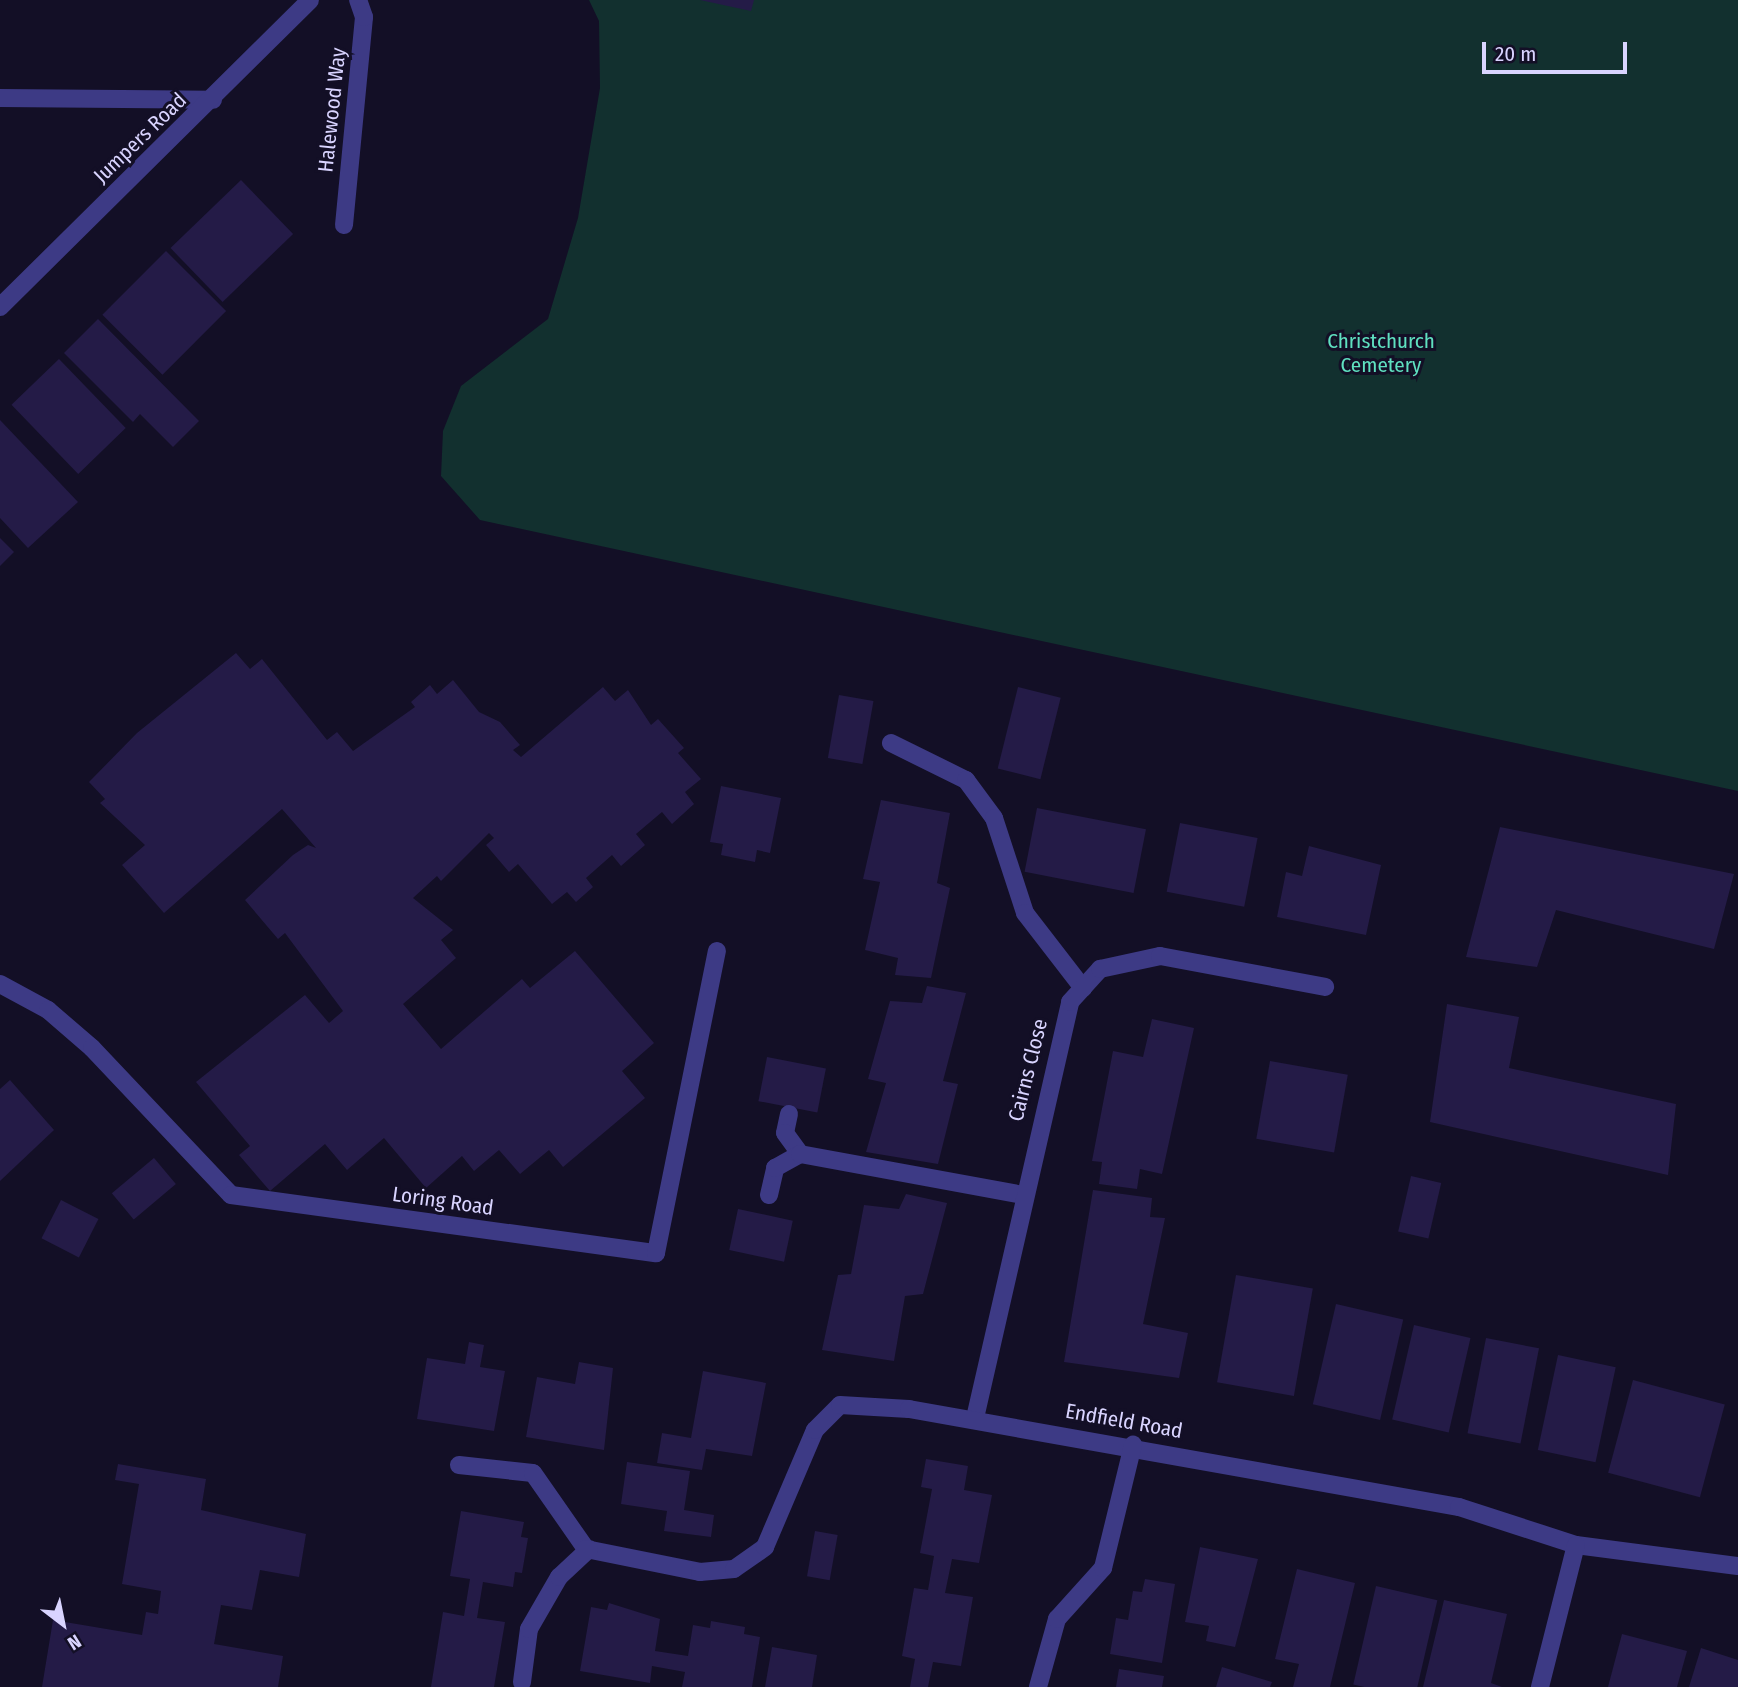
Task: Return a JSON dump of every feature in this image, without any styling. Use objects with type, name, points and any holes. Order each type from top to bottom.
[{"type":"street","name":"Jumpers Road","points":[[0,307],[310,0]]},
{"type":"street","name":"Halewood Way","points":[[344,225],[364,17],[358,0]]},
{"type":"street","points":[[0,99],[212,100]]},
{"type":"street","points":[[891,743],[966,780],[994,818],[1025,912],[1083,988]]},
{"type":"street","name":"Loring Road","points":[[0,984],[48,1010],[92,1048],[231,1195],[656,1253],[717,951]]},
{"type":"street","name":"Cairns Close","points":[[975,1418],[1058,1041],[1070,1002],[1100,969],[1160,956],[1325,987]]},
{"type":"street","points":[[789,1114],[785,1133],[800,1154]]},
{"type":"street","points":[[769,1195],[775,1168],[800,1154],[1023,1195]]},
{"type":"street","name":"Endfield Road","points":[[589,1549],[700,1572],[734,1569],[765,1547],[815,1430],[839,1405],[975,1418],[1133,1445],[1459,1507],[1576,1545],[1738,1566]]},
{"type":"street","points":[[1038,1687],[1057,1619],[1103,1568],[1133,1445]]},
{"type":"street","points":[[459,1465],[533,1473],[552,1492],[566,1527],[589,1549],[559,1577],[529,1629],[522,1682]]},
{"type":"street","points":[[1540,1687],[1576,1545]]},
{"type":"green space","name":"Christchurch Cemetery","points":[[589,0],[1738,0],[1738,791],[480,520],[441,476],[443,431],[461,386],[548,319],[578,218],[600,88],[599,21]]},
{"type":"building","points":[[700,0],[754,0],[751,11]]},
{"type":"building","points":[[241,180],[293,234],[223,302],[171,248]]},
{"type":"building","points":[[166,251],[226,311],[162,375],[102,315]]},
{"type":"building","points":[[98,319],[199,421],[173,447],[140,414],[133,422],[64,353]]},
{"type":"building","points":[[59,359],[126,428],[78,474],[12,405]]},
{"type":"building","points":[[0,420],[78,502],[28,548],[0,518]]},
{"type":"building","points":[[0,538],[14,552],[0,566]]},
{"type":"building","points":[[236,653],[250,669],[262,659],[327,740],[337,732],[353,751],[415,707],[411,702],[430,685],[437,694],[453,680],[479,712],[500,722],[520,745],[513,750],[521,757],[603,687],[615,701],[628,690],[651,725],[658,719],[684,748],[678,753],[701,779],[685,792],[694,804],[672,824],[662,812],[636,834],[645,845],[621,866],[612,855],[586,878],[593,887],[576,902],[567,892],[552,904],[518,864],[509,872],[486,845],[494,838],[489,833],[441,881],[437,876],[413,898],[453,930],[441,940],[456,958],[403,1004],[441,1049],[522,979],[530,988],[575,951],[654,1043],[622,1071],[645,1098],[563,1167],[549,1150],[520,1174],[499,1150],[474,1171],[462,1156],[426,1188],[384,1138],[347,1170],[325,1144],[270,1191],[239,1155],[250,1146],[196,1082],[305,995],[329,1023],[343,1011],[285,933],[278,939],[245,900],[293,855],[308,845],[316,848],[282,809],[164,913],[122,865],[145,845],[100,803],[105,799],[89,782],[137,733]]},
{"type":"building","points":[[1018,687],[1061,698],[1040,779],[998,769]]},
{"type":"building","points":[[839,695],[873,701],[862,764],[828,758]]},
{"type":"building","points":[[721,786],[781,798],[770,853],[757,850],[755,862],[721,855],[723,844],[710,842]]},
{"type":"building","points":[[881,800],[950,813],[937,883],[950,888],[931,978],[895,975],[898,958],[865,950],[880,882],[863,879]]},
{"type":"building","points":[[1037,808],[1146,829],[1134,893],[1025,872]]},
{"type":"building","points":[[1180,823],[1258,838],[1244,907],[1167,892]]},
{"type":"building","points":[[1500,827],[1734,874],[1714,949],[1556,910],[1537,967],[1466,957]]},
{"type":"building","points":[[1309,846],[1381,865],[1366,935],[1277,917],[1286,872],[1302,876]]},
{"type":"building","points":[[927,986],[966,993],[943,1081],[958,1084],[938,1164],[866,1152],[886,1083],[868,1079],[890,1001],[922,1003]]},
{"type":"building","points":[[1447,1004],[1519,1017],[1509,1068],[1676,1104],[1668,1175],[1430,1122]]},
{"type":"building","points":[[1152,1019],[1194,1028],[1162,1174],[1140,1169],[1137,1189],[1099,1184],[1102,1162],[1092,1161],[1113,1051],[1143,1057]]},
{"type":"building","points":[[767,1057],[826,1068],[817,1113],[758,1101]]},
{"type":"building","points":[[1270,1061],[1348,1075],[1334,1153],[1256,1139]]},
{"type":"building","points":[[10,1080],[54,1130],[0,1181],[0,1089]]},
{"type":"building","points":[[154,1158],[176,1184],[134,1219],[112,1193]]},
{"type":"building","points":[[1411,1176],[1441,1183],[1428,1239],[1398,1232]]},
{"type":"building","points":[[1093,1190],[1152,1198],[1150,1217],[1165,1218],[1143,1324],[1188,1333],[1179,1378],[1064,1362]]},
{"type":"building","points":[[906,1194],[947,1203],[923,1294],[905,1296],[894,1361],[822,1350],[838,1275],[851,1274],[864,1205],[899,1209]]},
{"type":"building","points":[[61,1200],[98,1219],[79,1257],[41,1238]]},
{"type":"building","points":[[738,1209],[793,1221],[784,1262],[729,1250]]},
{"type":"building","points":[[1236,1275],[1313,1289],[1294,1396],[1217,1382]]},
{"type":"building","points":[[1336,1304],[1403,1320],[1380,1420],[1313,1404]]},
{"type":"building","points":[[1414,1325],[1471,1338],[1449,1433],[1392,1420]]},
{"type":"building","points":[[1486,1338],[1539,1348],[1520,1444],[1467,1433]]},
{"type":"building","points":[[469,1342],[484,1345],[480,1367],[505,1371],[494,1431],[417,1419],[427,1358],[465,1364]]},
{"type":"building","points":[[1558,1355],[1616,1367],[1596,1462],[1538,1450]]},
{"type":"building","points":[[579,1362],[613,1368],[604,1450],[526,1437],[537,1377],[575,1384]]},
{"type":"building","points":[[703,1371],[766,1383],[752,1456],[706,1449],[702,1470],[657,1463],[662,1433],[691,1438]]},
{"type":"building","points":[[1633,1380],[1725,1405],[1700,1497],[1608,1473]]},
{"type":"building","points":[[926,1459],[968,1466],[964,1490],[992,1495],[979,1563],[952,1559],[945,1593],[973,1597],[961,1666],[933,1662],[928,1687],[910,1687],[915,1659],[902,1656],[914,1588],[928,1590],[934,1556],[920,1553],[932,1489],[921,1487]]},
{"type":"building","points":[[627,1462],[690,1471],[684,1510],[714,1515],[711,1537],[664,1531],[667,1511],[621,1504]]},
{"type":"building","points":[[118,1464],[206,1479],[201,1510],[306,1534],[299,1577],[260,1570],[252,1610],[221,1605],[214,1644],[283,1656],[278,1687],[42,1687],[53,1620],[142,1635],[146,1612],[158,1614],[161,1591],[122,1584],[139,1484],[115,1480]]},
{"type":"building","points":[[461,1511],[524,1522],[521,1537],[528,1538],[522,1573],[515,1572],[513,1587],[483,1582],[477,1618],[505,1622],[494,1687],[431,1687],[443,1612],[464,1616],[470,1579],[450,1576]]},
{"type":"building","points":[[815,1531],[838,1535],[830,1580],[807,1576]]},
{"type":"building","points":[[1200,1547],[1258,1559],[1235,1647],[1206,1641],[1209,1626],[1185,1622]]},
{"type":"building","points":[[1297,1569],[1355,1583],[1330,1687],[1293,1687],[1299,1664],[1275,1659]]},
{"type":"building","points":[[1145,1579],[1175,1584],[1162,1663],[1110,1654],[1116,1618],[1128,1620],[1133,1591],[1142,1592]]},
{"type":"building","points":[[1376,1586],[1437,1600],[1417,1687],[1364,1687],[1353,1684]]},
{"type":"building","points":[[1444,1600],[1507,1614],[1491,1683],[1502,1687],[1423,1687]]},
{"type":"building","points":[[609,1603],[660,1619],[655,1651],[688,1656],[693,1625],[710,1628],[711,1621],[745,1627],[744,1634],[760,1637],[752,1687],[682,1687],[685,1672],[652,1666],[650,1683],[580,1671],[591,1607],[607,1610]]},
{"type":"building","points":[[1622,1634],[1687,1651],[1677,1687],[1608,1687]]},
{"type":"building","points":[[772,1647],[817,1655],[812,1687],[765,1687]]},
{"type":"building","points":[[1701,1648],[1738,1660],[1738,1687],[1689,1687]]},
{"type":"building","points":[[1222,1667],[1272,1682],[1270,1687],[1216,1687]]},
{"type":"building","points":[[1119,1669],[1164,1676],[1162,1687],[1116,1687]]}]
